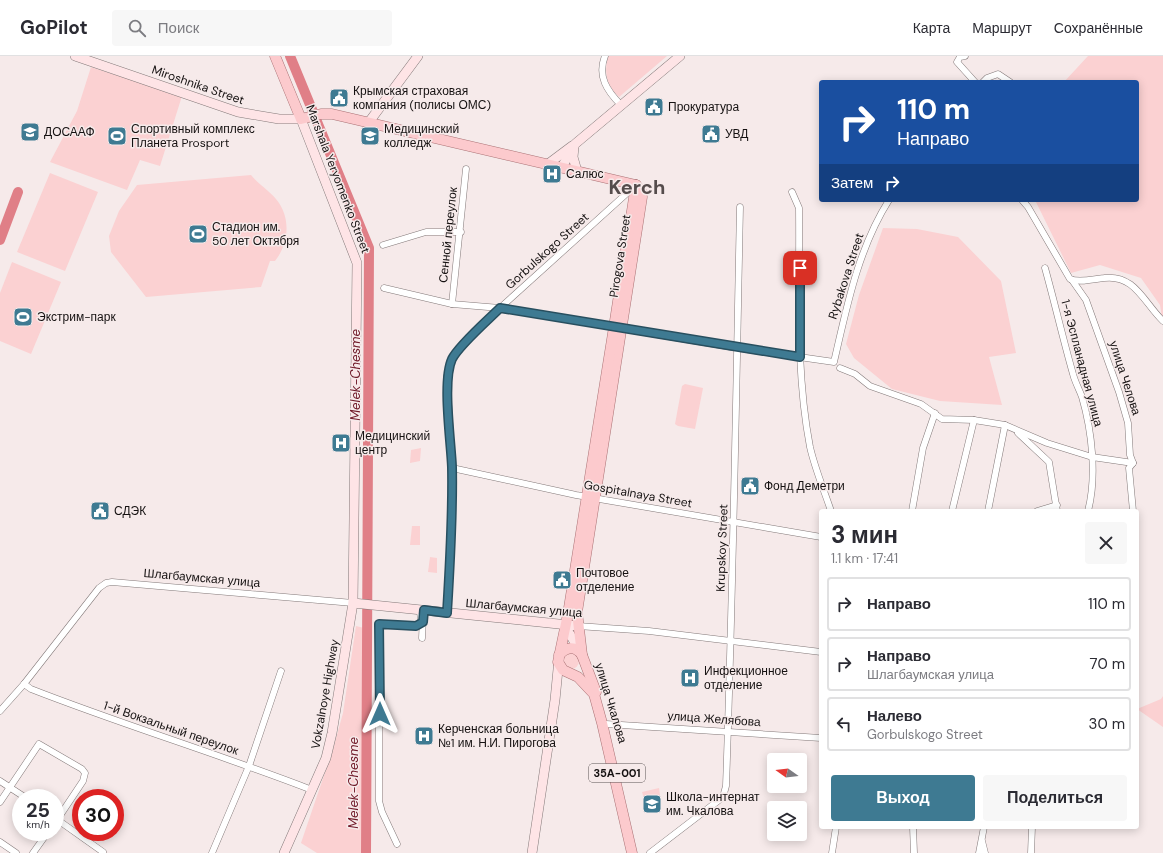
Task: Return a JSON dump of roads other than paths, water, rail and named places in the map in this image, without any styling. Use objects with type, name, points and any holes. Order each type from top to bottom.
[{"type":"main road","name":"Miroshnika Street","points":[[75,56],[246,114],[279,119],[305,118]]},
{"type":"main road","name":"Marshala Yeryomenko Street","points":[[275,56],[305,118],[357,263],[356,604]]},
{"type":"main road","points":[[369,122],[417,56]]},
{"type":"main road","points":[[548,164],[575,144],[680,56]]},
{"type":"main road","points":[[305,118],[321,114],[369,122],[636,185]]},
{"type":"main road","points":[[562,167],[575,144]]},
{"type":"main road","points":[[575,144],[573,157],[577,171]]},
{"type":"main road","name":"Pirogova Street","points":[[559,657],[590,497],[618,328],[642,198],[636,185]]},
{"type":"main road","name":"Pirogova Street","points":[[582,656],[577,612],[590,497]]},
{"type":"main road","name":"Шлагбаумская улица","points":[[356,604],[578,626]]},
{"type":"main road","name":"Vokzalnoye Highway","points":[[284,853],[326,758],[356,604]]},
{"type":"main road","points":[[555,700],[560,680],[582,667],[582,656],[566,625]]},
{"type":"main road","points":[[532,853],[555,700],[559,657],[565,649],[571,648],[579,651],[582,656]]},
{"type":"main road","name":"улица Чкалова","points":[[582,656],[604,724],[635,853]]},
{"type":"main road","name":"улица Чкалова","points":[[559,657],[560,668],[571,673],[586,684],[595,694]]},
{"type":"main road","name":"улица Чкалова","points":[[604,724],[632,853]]},
{"type":"street","points":[[605,56],[602,67],[602,79],[608,91],[621,105]]},
{"type":"street","points":[[965,56],[960,57],[957,62],[973,80]]},
{"type":"street","points":[[985,80],[998,74],[1007,80]]},
{"type":"street","name":"Сенной переулок","points":[[452,304],[461,232],[466,169]]},
{"type":"street","name":"Gorbulskogo Street","points":[[447,613],[451,547],[452,468],[447,376],[452,358],[500,308],[636,185]]},
{"type":"street","points":[[792,192],[799,208],[800,357],[811,449],[830,509]]},
{"type":"street","name":"Rybakova Street","points":[[800,357],[834,362],[845,310],[869,236],[888,202]]},
{"type":"street","name":"улица Челова","points":[[1024,202],[1067,276],[1072,280],[1086,300],[1119,392],[1128,423],[1130,455],[1133,463],[1129,468],[1133,509]]},
{"type":"street","name":"Krupskoy Street","points":[[650,853],[723,797],[726,786],[729,641],[735,522],[740,207]]},
{"type":"street","points":[[382,245],[426,232],[461,232]]},
{"type":"street","name":"1-я Эспланадная улица","points":[[1045,268],[1074,376],[1082,397],[1088,426],[1094,466],[1091,499],[1088,509]]},
{"type":"street","points":[[1072,280],[1113,277],[1130,282],[1163,321]]},
{"type":"street","points":[[384,288],[452,304],[500,308],[737,348],[800,357]]},
{"type":"street","points":[[840,368],[854,374],[870,386],[911,399],[942,418],[974,420],[1005,425],[1047,443],[1092,457],[1133,463]]},
{"type":"street","points":[[912,509],[923,448],[935,413]]},
{"type":"street","points":[[952,509],[974,420]]},
{"type":"street","points":[[988,509],[1005,425]]},
{"type":"street","points":[[1016,431],[1049,462],[1057,508]]},
{"type":"street","name":"Gospitalnaya Street","points":[[452,468],[590,497],[819,537]]},
{"type":"street","name":"Шлагбаумская улица","points":[[24,684],[99,588],[106,583],[112,582],[356,604]]},
{"type":"street","points":[[422,610],[422,638]]},
{"type":"street","points":[[397,844],[382,812],[379,801],[379,624],[416,626],[422,622]]},
{"type":"street","name":"Шлагбаумская улица","points":[[578,626],[649,631],[819,652]]},
{"type":"street","points":[[212,853],[249,766],[281,672]]},
{"type":"street","points":[[0,711],[24,684]]},
{"type":"street","name":"1-й Вокзальный переулок","points":[[24,684],[31,689],[75,707],[249,766],[312,790]]},
{"type":"street","name":"улица Желябова","points":[[604,724],[819,738]]},
{"type":"street","points":[[0,802],[39,744],[82,769],[85,774],[83,781],[64,808]]},
{"type":"street","points":[[0,781],[10,788]]},
{"type":"street","points":[[64,825],[103,852]]},
{"type":"street","points":[[832,853],[836,829]]},
{"type":"street","points":[[913,829],[914,853]]},
{"type":"street","points":[[979,853],[984,829]]},
{"type":"street","points":[[1031,853],[1032,829]]},
{"type":"street","points":[[982,837],[985,853]]},
{"type":"street","points":[[34,853],[42,841]]},
{"type":"street","points":[[0,842],[16,853]]},
{"type":"waterway","name":"Melek-Chesme","points":[[290,56],[369,248],[366,853]]},
{"type":"waterway","points":[[0,240],[18,192]]},
{"type":"place","name":"Крымская страховая компания (полисы ОМС)","points":[[339,98]]},
{"type":"place","name":"Прокуратура","points":[[654,107]]},
{"type":"place","name":"ДОСААФ","points":[[30,132]]},
{"type":"place","name":"УВД","points":[[711,134]]},
{"type":"place","name":"Спортивный комплекс Планета Prosport","points":[[117,136]]},
{"type":"place","name":"Медицинский колледж","points":[[370,136]]},
{"type":"place","name":"Салюс","points":[[552,174]]},
{"type":"place","name":"Стадион им. 50 лет Октября","points":[[198,234]]},
{"type":"place","name":"Экстрим-парк","points":[[23,317]]},
{"type":"place","name":"Медицинский центр","points":[[341,443]]},
{"type":"place","name":"Фонд Деметри","points":[[750,486]]},
{"type":"place","name":"СДЭК","points":[[100,511]]},
{"type":"place","name":"Почтовое отделение","points":[[562,580]]},
{"type":"place","name":"Инфекционное отделение","points":[[690,678]]},
{"type":"place","name":"Керченская больница №1 им. Н.И. Пирогова","points":[[424,736]]},
{"type":"place","name":"Школа-интернат им. Чкалова","points":[[652,804]]},
{"type":"district","name":"Kerch","points":[[637,187]]}]
